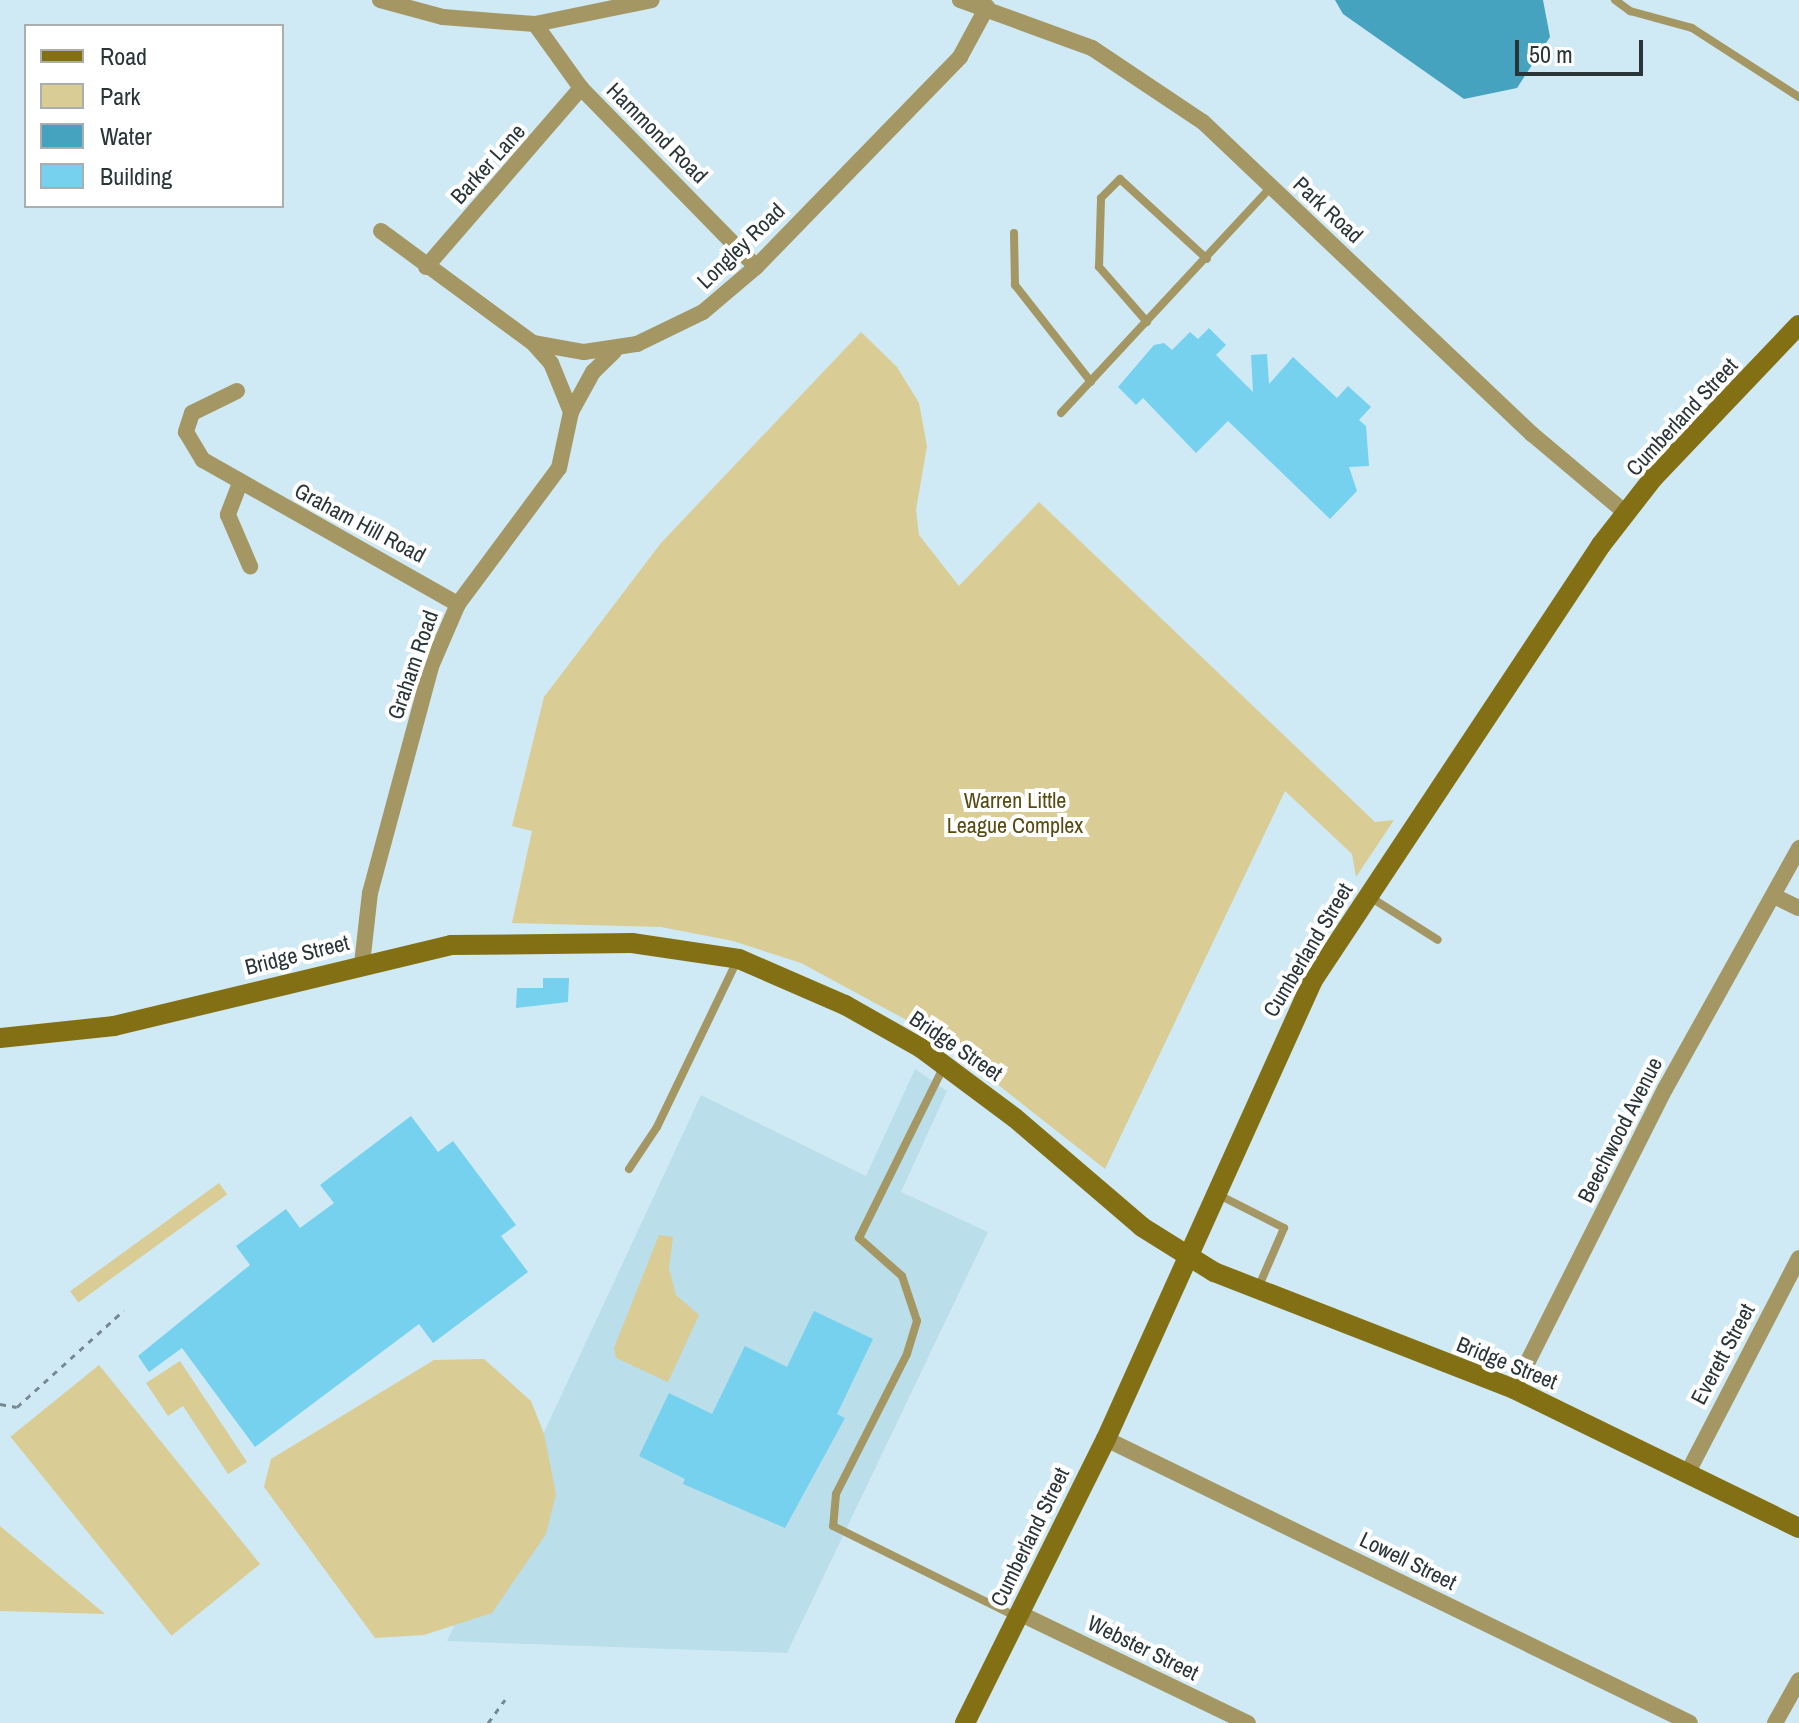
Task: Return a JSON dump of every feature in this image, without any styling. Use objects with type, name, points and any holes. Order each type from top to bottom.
[{"type":"street","points":[[380,0],[443,17],[535,24],[652,0]]},
{"type":"street","name":"Park Road","points":[[960,0],[987,7],[1092,48],[1147,80],[1271,187],[1532,434],[1627,514]]},
{"type":"street","name":"Longley Road","points":[[614,352],[703,312],[756,267],[960,57],[987,7]]},
{"type":"street","name":"Hammond Road","points":[[535,24],[581,88],[756,267]]},
{"type":"street","name":"Barker Lane","points":[[426,267],[581,88]]},
{"type":"street","points":[[381,231],[533,343],[551,363],[571,412]]},
{"type":"street","name":"Cumberland Street","points":[[965,1723],[1106,1439],[1217,1195],[1297,1008],[1627,514],[1799,325]]},
{"type":"street","points":[[533,343],[614,352]]},
{"type":"street","name":"Graham Road","points":[[362,964],[370,893],[414,724],[458,604],[553,478],[569,437],[571,412],[593,372],[614,352]]},
{"type":"street","name":"Graham Hill Road","points":[[237,391],[192,413],[186,432],[203,460],[458,604]]},
{"type":"street","points":[[240,483],[228,515],[250,566]]},
{"type":"street","name":"Beechwood Avenue","points":[[1514,1389],[1665,1089],[1776,897],[1799,848]]},
{"type":"street","points":[[1776,897],[1799,908]]},
{"type":"street","name":"Bridge Street","points":[[0,1038],[114,1026],[451,945],[534,940],[667,946],[739,959],[845,1005],[944,1065],[1188,1259],[1256,1293],[1514,1389],[1799,1528]]},
{"type":"street","name":"Everett Street","points":[[1688,1472],[1799,1258]]},
{"type":"street","name":"Lowell Street","points":[[1106,1439],[1690,1723]]},
{"type":"street","name":"Webster Street","points":[[1018,1615],[1248,1723]]},
{"type":"street","points":[[1775,1723],[1799,1680]]},
{"type":"lane","points":[[1615,0],[1630,11],[1692,28],[1799,97]]},
{"type":"lane","points":[[1147,322],[1099,267],[1101,198],[1120,179],[1207,259]]},
{"type":"lane","points":[[1061,413],[1271,187]]},
{"type":"lane","points":[[1014,233],[1015,285],[1091,382]]},
{"type":"lane","points":[[1369,897],[1438,940]]},
{"type":"lane","points":[[629,1169],[657,1127],[739,959]]},
{"type":"lane","points":[[944,1065],[859,1238],[902,1276],[917,1321],[907,1354],[836,1494],[832,1517],[846,1537],[1018,1615]]},
{"type":"lane","points":[[1217,1195],[1284,1228],[1256,1293]]},
{"type":"path","points":[[0,1404],[17,1407],[124,1310]]},
{"type":"path","points":[[488,1723],[505,1700]]},
{"type":"shaded area","points":[[915,1069],[947,1091],[901,1192],[988,1232],[787,1653],[447,1641],[701,1095],[866,1176]]},
{"type":"green space","name":"Warren Little League Complex","points":[[861,332],[897,367],[919,403],[927,446],[916,510],[919,535],[959,586],[1039,502],[1375,822],[1394,820],[1356,877],[1352,854],[1285,791],[1105,1169],[936,1036],[801,963],[733,941],[661,927],[512,923],[532,831],[512,826],[544,697],[661,543]]},
{"type":"green space","points":[[219,1183],[227,1194],[78,1302],[70,1291]]},
{"type":"green space","points":[[659,1235],[673,1237],[669,1268],[676,1295],[699,1315],[668,1382],[616,1358],[614,1348]]},
{"type":"green space","points":[[484,1359],[531,1401],[544,1434],[556,1494],[546,1534],[492,1613],[424,1635],[375,1638],[264,1487],[271,1459],[434,1360]]},
{"type":"green space","points":[[180,1361],[247,1462],[228,1474],[183,1406],[168,1416],[146,1383]]},
{"type":"green space","points":[[99,1365],[260,1564],[172,1636],[10,1437]]},
{"type":"green space","points":[[0,1526],[105,1614],[0,1611]]},
{"type":"water","points":[[1335,0],[1543,0],[1550,37],[1517,88],[1464,99],[1343,14]]},
{"type":"building","points":[[1209,328],[1226,345],[1216,355],[1253,392],[1251,355],[1267,354],[1269,384],[1293,357],[1337,398],[1348,386],[1371,407],[1359,420],[1366,426],[1369,466],[1349,467],[1357,491],[1330,519],[1228,421],[1196,453],[1143,398],[1136,405],[1118,387],[1154,345],[1164,343],[1172,350],[1190,332],[1198,339]]},
{"type":"building","points":[[543,978],[569,978],[568,1002],[516,1008],[517,988],[543,988]]},
{"type":"building","points":[[411,1116],[438,1152],[453,1141],[516,1225],[501,1236],[528,1272],[433,1343],[419,1324],[255,1447],[182,1348],[149,1372],[138,1356],[250,1265],[236,1246],[286,1209],[300,1228],[334,1203],[320,1185]]},
{"type":"building","points":[[814,1311],[873,1339],[837,1414],[845,1418],[785,1528],[683,1484],[685,1479],[639,1456],[669,1393],[712,1414],[745,1346],[787,1367]]}]
